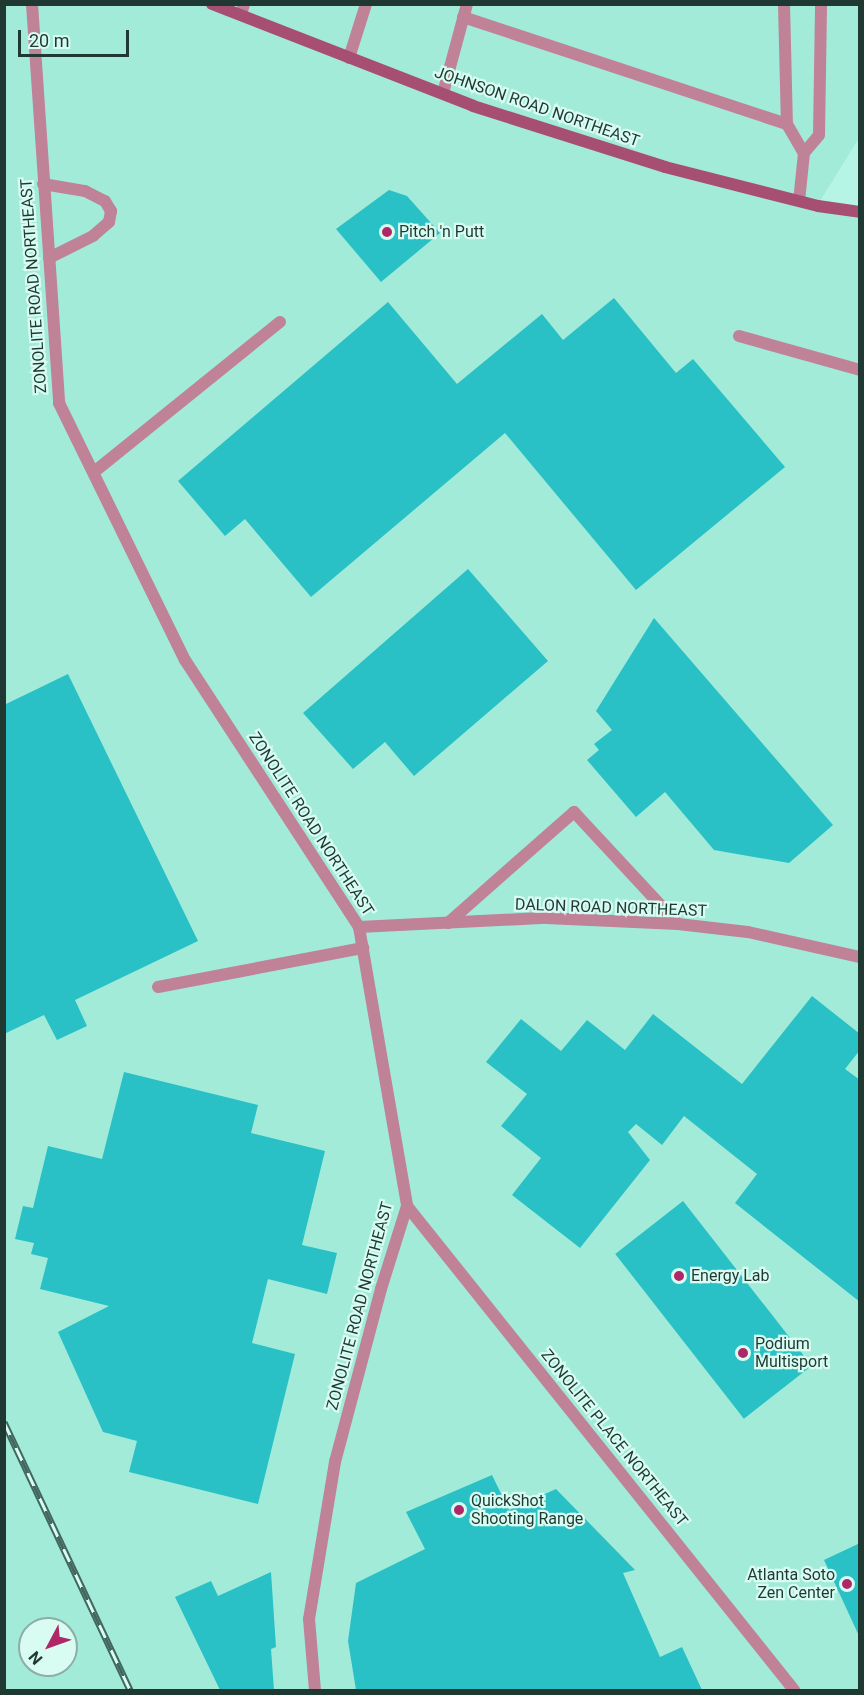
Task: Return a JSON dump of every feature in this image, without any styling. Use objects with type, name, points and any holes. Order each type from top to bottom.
[{"type":"street","name":"ZONOLITE ROAD NORTHEAST","points":[[32,4],[59,403],[185,660],[359,927],[408,1206],[381,1289],[335,1462],[309,1619],[315,1690]]},
{"type":"street","name":"JOHNSON ROAD NORTHEAST","points":[[212,4],[242,9],[350,58],[443,93],[665,167],[800,201],[860,212]]},
{"type":"street","points":[[350,58],[366,4]]},
{"type":"street","points":[[443,93],[466,4]]},
{"type":"street","points":[[784,4],[787,124],[804,153]]},
{"type":"street","points":[[800,201],[804,153],[819,135],[820,4]]},
{"type":"street","points":[[463,17],[787,124]]},
{"type":"street","points":[[43,184],[85,190],[105,201],[111,211],[109,222],[93,236],[49,258]]},
{"type":"street","points":[[94,472],[280,322]]},
{"type":"street","points":[[738,336],[860,370]]},
{"type":"street","points":[[448,923],[574,812],[678,924]]},
{"type":"street","name":"DALON ROAD NORTHEAST","points":[[359,927],[546,918],[678,924],[748,932],[860,957]]},
{"type":"street","points":[[158,987],[363,948]]},
{"type":"street","name":"ZONOLITE PLACE NORTHEAST","points":[[408,1206],[794,1690]]},
{"type":"shaded area","points":[[5,5],[859,5],[859,138],[817,206],[860,212],[859,1690],[5,1690]]},
{"type":"building","points":[[389,190],[407,196],[440,233],[381,282],[336,229]]},
{"type":"building","points":[[614,298],[676,373],[693,359],[785,467],[636,590],[505,433],[311,597],[245,519],[225,536],[178,481],[388,302],[457,384],[542,314],[563,340]]},
{"type":"building","points":[[468,569],[548,661],[414,776],[385,742],[353,769],[303,713]]},
{"type":"building","points":[[654,618],[833,825],[789,863],[714,850],[665,792],[636,817],[587,760],[599,750],[594,744],[612,730],[596,711]]},
{"type":"building","points":[[68,674],[198,941],[75,1000],[87,1026],[57,1040],[44,1015],[4,1034],[4,705]]},
{"type":"building","points":[[812,996],[860,1034],[860,1050],[845,1069],[860,1080],[860,1302],[735,1203],[757,1174],[684,1116],[662,1145],[636,1124],[628,1132],[650,1160],[580,1248],[512,1195],[541,1158],[501,1126],[527,1094],[486,1062],[521,1019],[561,1051],[587,1020],[625,1050],[653,1014],[742,1084]]},
{"type":"building","points":[[124,1072],[258,1105],[251,1133],[325,1151],[302,1245],[337,1253],[327,1294],[268,1279],[252,1343],[295,1354],[258,1504],[129,1472],[137,1441],[103,1432],[58,1332],[109,1306],[40,1289],[48,1258],[31,1254],[34,1243],[15,1239],[23,1206],[33,1208],[48,1146],[102,1159]]},
{"type":"building","points":[[683,1201],[812,1366],[744,1419],[615,1254]]},
{"type":"building","points":[[492,1475],[509,1510],[556,1489],[635,1570],[623,1573],[660,1657],[682,1647],[702,1690],[356,1690],[348,1641],[356,1583],[425,1549],[406,1512]]},
{"type":"building","name":"Atlanta Soto Zen Center","points":[[860,1543],[860,1638],[824,1560]]},
{"type":"building","points":[[271,1572],[276,1647],[271,1649],[274,1690],[220,1690],[175,1597],[211,1581],[218,1596]]},
{"type":"railway","points":[[4,1422],[130,1690]]},
{"type":"place","name":"Pitch 'n Putt","points":[[387,232]]},
{"type":"place","name":"Energy Lab","points":[[679,1276]]},
{"type":"place","name":"Podium Multisport","points":[[743,1353]]},
{"type":"place","name":"QuickShot Shooting Range","points":[[459,1510]]},
{"type":"place","name":"Atlanta Soto Zen Center","points":[[847,1584]]}]
